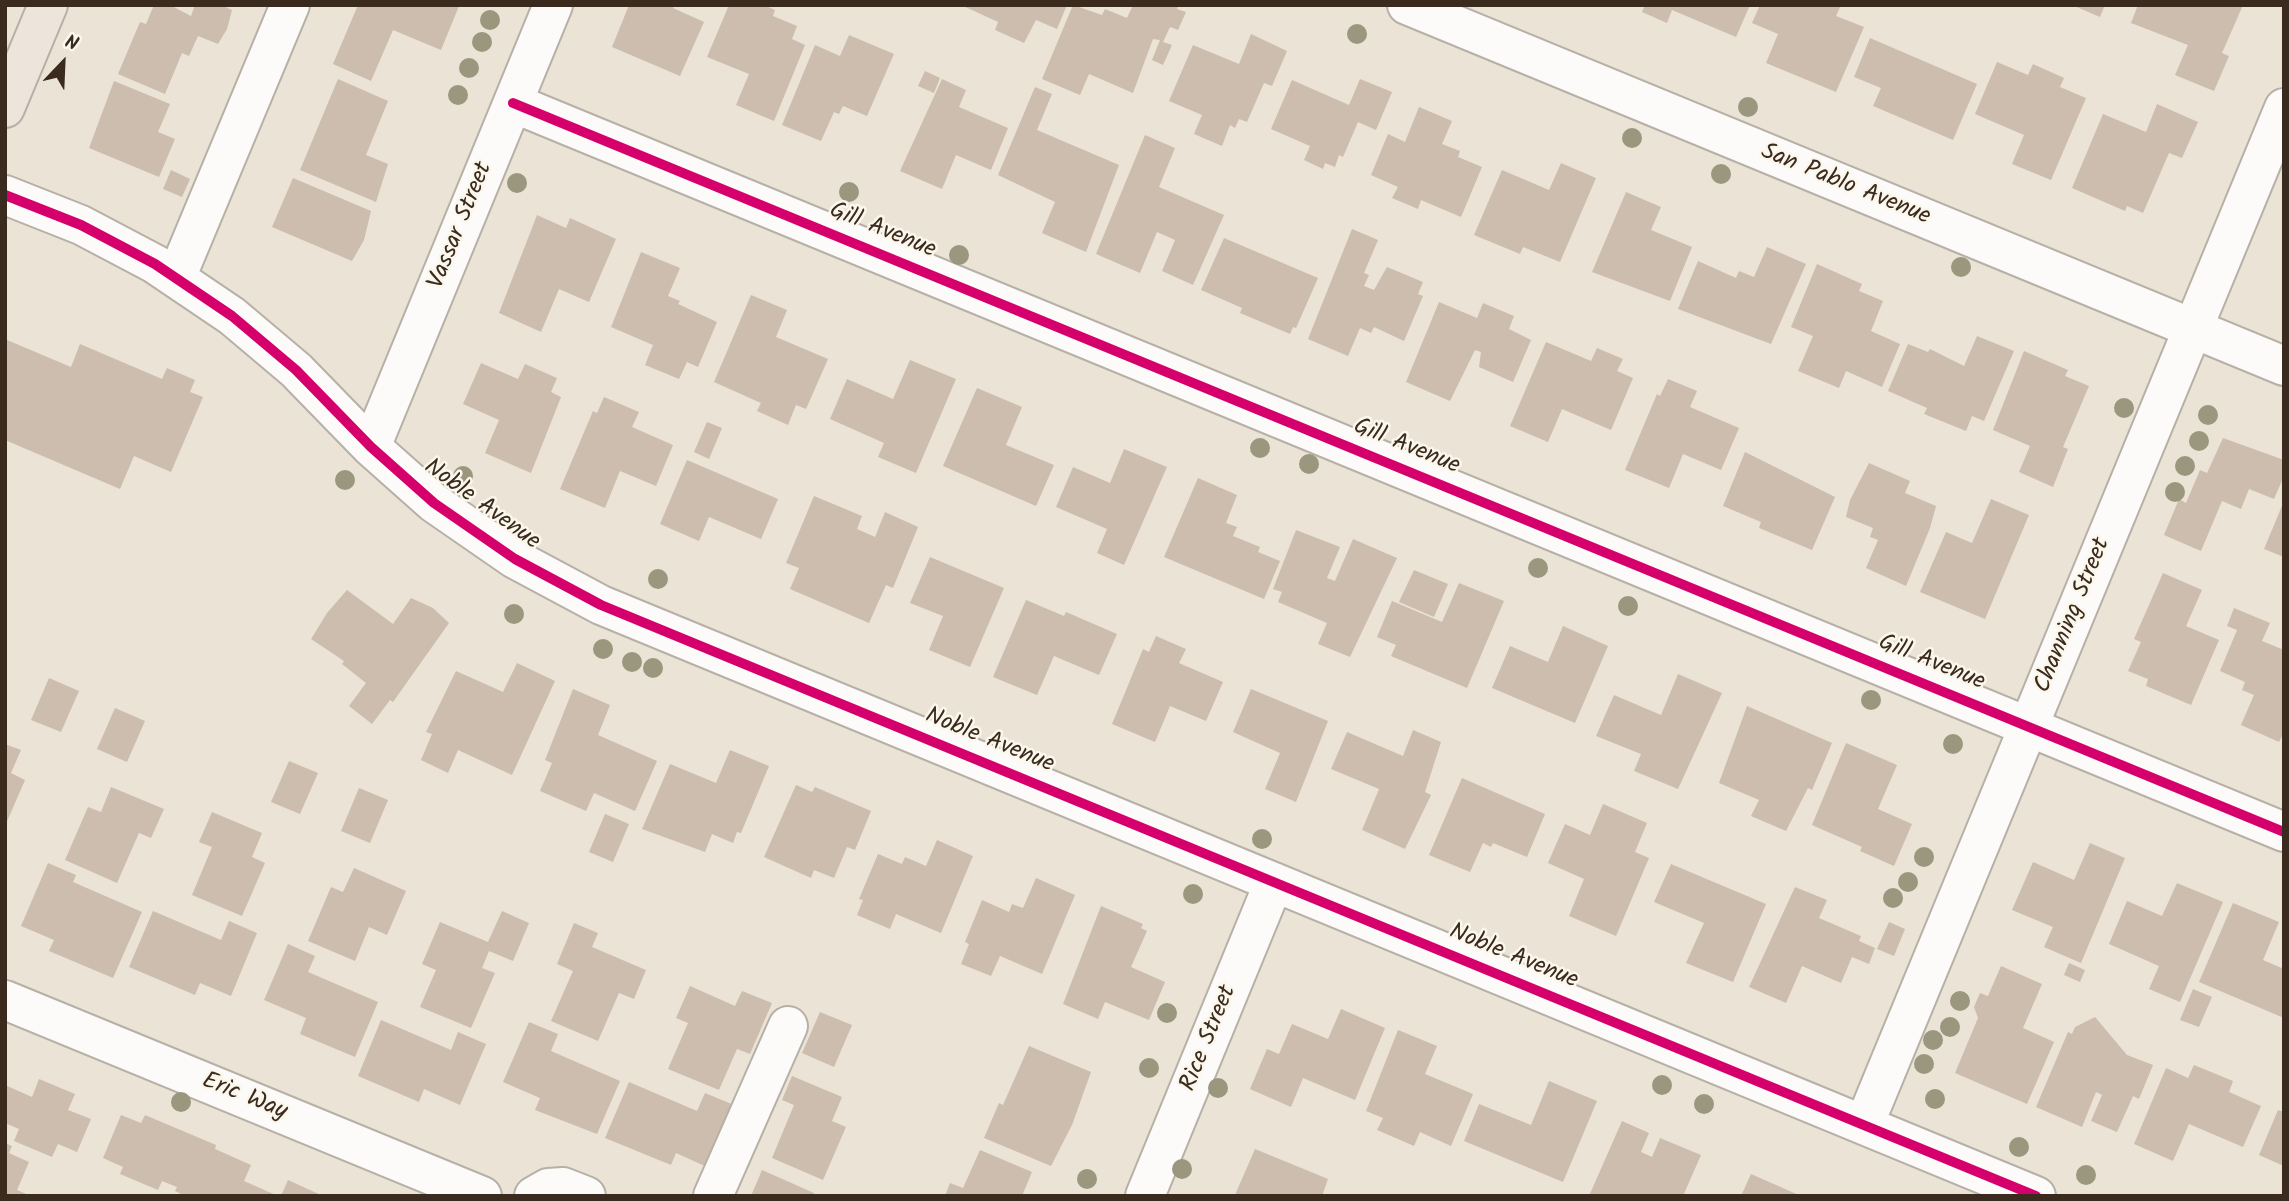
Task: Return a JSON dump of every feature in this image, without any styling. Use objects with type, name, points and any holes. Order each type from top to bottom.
[{"type":"main road","points":[[5,108],[48,5]]},
{"type":"street","points":[[176,278],[290,5]]},
{"type":"street","name":"Vassar Street","points":[[371,447],[553,5]]},
{"type":"street","name":"San Pablo Avenue","points":[[1407,5],[2284,366]]},
{"type":"street","name":"Gill Avenue","points":[[513,103],[2284,832]]},
{"type":"street","name":"Channing Street","points":[[1864,1125],[2284,108]]},
{"type":"street","name":"Noble Avenue","points":[[5,195],[81,225],[176,278],[232,316],[296,370],[371,447],[434,503],[514,559],[601,605],[2036,1196]]},
{"type":"street","name":"Rice Street","points":[[1146,1196],[1274,882]]},
{"type":"street","name":"Eric Way","points":[[5,1000],[482,1196]]},
{"type":"street","points":[[713,1196],[788,1026]]},
{"type":"street","points":[[534,1196],[548,1188],[563,1187],[586,1196]]},
{"type":"building","points":[[154,5],[170,5],[191,16],[195,5],[221,5],[232,10],[227,29],[218,44],[198,36],[189,56],[182,53],[165,94],[118,74],[140,22],[146,24]]},
{"type":"building","points":[[358,5],[459,6],[441,50],[393,30],[371,81],[333,64]]},
{"type":"building","points":[[629,5],[674,5],[673,8],[704,22],[680,76],[612,47]]},
{"type":"building","points":[[729,5],[764,5],[775,10],[773,16],[797,26],[792,39],[805,45],[774,121],[736,105],[749,74],[707,57]]},
{"type":"building","points":[[961,5],[1067,5],[1057,29],[1036,20],[1024,43],[995,30],[998,22]]},
{"type":"building","points":[[1073,5],[1102,15],[1105,9],[1127,18],[1133,5],[1178,5],[1177,9],[1186,12],[1178,30],[1170,27],[1163,42],[1172,45],[1163,65],[1152,60],[1160,40],[1153,39],[1133,93],[1089,74],[1080,95],[1042,79]]},
{"type":"building","points":[[1645,5],[1750,5],[1736,37],[1672,10],[1667,23],[1642,12]]},
{"type":"building","points":[[1760,5],[1841,5],[1836,16],[1864,27],[1836,92],[1766,63],[1778,34],[1752,23]]},
{"type":"building","points":[[2072,5],[2105,5],[2100,17]]},
{"type":"building","points":[[2138,5],[2243,5],[2222,53],[2229,56],[2214,91],[2175,75],[2188,45],[2131,23]]},
{"type":"building","points":[[1251,34],[1287,51],[1272,86],[1264,83],[1247,122],[1239,119],[1235,128],[1230,125],[1222,146],[1194,134],[1202,115],[1169,101],[1193,45],[1239,64]]},
{"type":"building","points":[[849,35],[894,54],[867,116],[843,106],[839,114],[834,112],[821,141],[782,125],[815,45],[840,56]]},
{"type":"building","points":[[1870,38],[1977,84],[1953,140],[1873,106],[1881,88],[1854,77]]},
{"type":"building","points":[[1997,62],[2028,75],[2033,64],[2064,78],[2060,87],[2086,98],[2051,180],[2012,164],[2024,135],[1975,114]]},
{"type":"building","points":[[925,71],[940,78],[934,93],[918,86]]},
{"type":"building","points":[[338,79],[388,101],[366,155],[388,164],[376,202],[300,170]]},
{"type":"building","points":[[942,79],[966,90],[959,107],[1008,128],[991,170],[956,155],[942,189],[900,171]]},
{"type":"building","points":[[1360,79],[1392,92],[1376,130],[1358,122],[1343,157],[1339,155],[1335,167],[1325,163],[1323,169],[1304,160],[1310,146],[1271,129],[1292,80],[1349,105]]},
{"type":"building","points":[[114,81],[170,104],[158,132],[175,139],[159,177],[89,148]]},
{"type":"building","points":[[1035,87],[1052,94],[1037,130],[1119,165],[1086,252],[1042,233],[1055,202],[998,175]]},
{"type":"building","points":[[2157,104],[2198,122],[2182,158],[2169,153],[2143,213],[2127,206],[2125,211],[2072,188],[2103,114],[2146,132]]},
{"type":"building","points":[[1419,107],[1452,121],[1442,144],[1460,151],[1458,157],[1482,167],[1461,217],[1421,200],[1418,209],[1392,198],[1398,187],[1371,175],[1388,134],[1405,142]]},
{"type":"building","points":[[1145,135],[1175,148],[1159,187],[1224,215],[1193,285],[1162,271],[1175,240],[1157,232],[1140,273],[1096,254]]},
{"type":"building","points":[[1561,163],[1596,178],[1560,262],[1523,247],[1520,254],[1474,235],[1502,170],[1549,190]]},
{"type":"building","points":[[171,170],[190,179],[182,197],[163,189]]},
{"type":"building","points":[[293,178],[371,211],[364,240],[352,261],[272,227]]},
{"type":"building","points":[[1626,192],[1661,207],[1651,230],[1692,247],[1670,301],[1592,272]]},
{"type":"building","points":[[537,215],[566,228],[570,218],[616,239],[589,302],[559,289],[541,332],[499,313]]},
{"type":"building","points":[[1352,229],[1378,240],[1364,273],[1369,275],[1364,286],[1374,290],[1387,267],[1423,282],[1418,294],[1423,296],[1404,341],[1374,327],[1371,333],[1360,328],[1348,356],[1308,339]]},
{"type":"building","points":[[1224,238],[1318,278],[1296,328],[1293,327],[1290,334],[1240,313],[1242,308],[1201,290]]},
{"type":"building","points":[[1767,247],[1806,264],[1771,344],[1678,309],[1698,261],[1736,278],[1739,271],[1754,277]]},
{"type":"building","points":[[641,252],[680,268],[668,296],[680,301],[678,304],[717,322],[698,367],[687,362],[679,379],[645,365],[653,345],[611,327]]},
{"type":"building","points":[[1817,264],[1862,284],[1859,291],[1883,301],[1871,331],[1900,344],[1882,387],[1846,371],[1839,388],[1798,371],[1813,336],[1791,327]]},
{"type":"building","points":[[751,295],[787,310],[776,337],[828,359],[806,409],[796,405],[788,425],[757,411],[761,403],[714,382]]},
{"type":"building","points":[[1439,302],[1477,318],[1483,303],[1514,316],[1509,329],[1531,340],[1513,382],[1479,367],[1481,352],[1475,350],[1450,401],[1406,382]]},
{"type":"building","points":[[1977,336],[2014,351],[1984,421],[1972,416],[1966,431],[1924,414],[1927,408],[1888,391],[1908,344],[1928,352],[1930,349],[1964,366]]},
{"type":"building","points":[[7,340],[71,367],[80,344],[162,379],[167,368],[195,380],[190,392],[203,397],[171,472],[134,456],[120,489],[5,440]]},
{"type":"building","points":[[1546,342],[1591,361],[1597,348],[1623,359],[1617,371],[1633,378],[1611,430],[1562,409],[1548,442],[1510,426]]},
{"type":"building","points":[[2024,351],[2068,370],[2065,376],[2089,386],[2063,447],[2068,449],[2053,487],[2019,472],[2030,446],[1993,430]]},
{"type":"building","points":[[910,360],[956,379],[916,473],[878,457],[884,443],[830,419],[847,379],[893,399]]},
{"type":"building","points":[[481,363],[518,379],[525,364],[557,378],[551,392],[561,397],[531,473],[485,453],[499,420],[463,404]]},
{"type":"building","points":[[1668,379],[1697,391],[1690,407],[1739,428],[1721,470],[1683,454],[1669,488],[1625,470],[1657,394],[1660,396]]},
{"type":"building","points":[[977,388],[1022,407],[1006,445],[1054,465],[1036,506],[943,466]]},
{"type":"building","points":[[604,397],[639,412],[632,427],[673,445],[656,486],[620,471],[605,508],[560,489],[593,411],[597,413]]},
{"type":"building","points":[[707,422],[722,428],[709,459],[694,452]]},
{"type":"building","points":[[2223,438],[2284,460],[2284,476],[2274,499],[2249,489],[2241,509],[2222,501],[2201,551],[2164,535],[2179,499],[2186,503],[2200,470],[2207,473]]},
{"type":"building","points":[[1124,449],[1167,467],[1124,565],[1097,553],[1107,529],[1056,507],[1073,467],[1110,483]]},
{"type":"building","points":[[1745,452],[1835,497],[1812,550],[1759,528],[1761,522],[1723,506]]},
{"type":"building","points":[[687,460],[778,499],[761,539],[709,517],[699,541],[660,524]]},
{"type":"building","points":[[1869,463],[1910,481],[1905,493],[1936,506],[1930,528],[1906,586],[1866,568],[1878,540],[1870,537],[1873,528],[1846,517],[1850,500]]},
{"type":"building","points":[[1198,478],[1237,495],[1226,523],[1237,527],[1233,536],[1260,547],[1258,552],[1280,561],[1264,599],[1164,557]]},
{"type":"building","points":[[814,496],[862,516],[857,529],[875,537],[885,512],[918,527],[893,588],[886,585],[869,623],[790,589],[799,568],[786,563]]},
{"type":"building","points":[[1991,499],[2029,515],[1985,619],[1920,592],[1946,532],[1972,543]]},
{"type":"building","points":[[2284,501],[2284,557],[2264,549]]},
{"type":"building","points":[[1296,530],[1340,547],[1327,578],[1335,581],[1353,539],[1397,558],[1350,657],[1318,644],[1327,623],[1278,602],[1282,592],[1273,589]]},
{"type":"building","points":[[930,557],[1004,588],[970,667],[929,650],[943,616],[910,603]]},
{"type":"building","points":[[1414,570],[1448,584],[1434,617],[1399,602]]},
{"type":"building","points":[[2163,573],[2202,590],[2186,626],[2219,640],[2191,705],[2146,686],[2148,679],[2128,671],[2141,642],[2134,639]]},
{"type":"building","points":[[1459,583],[1504,601],[1467,688],[1391,656],[1396,645],[1377,637],[1392,601],[1442,622]]},
{"type":"building","points":[[347,590],[393,624],[411,598],[433,608],[449,623],[393,702],[390,700],[372,724],[349,706],[366,683],[342,664],[344,661],[311,639],[327,613]]},
{"type":"building","points":[[1026,600],[1064,616],[1066,612],[1117,634],[1099,675],[1054,656],[1037,695],[993,677]]},
{"type":"building","points":[[2234,608],[2270,623],[2262,641],[2284,650],[2284,732],[2279,742],[2241,725],[2254,695],[2242,690],[2245,682],[2220,671],[2237,630],[2227,626]]},
{"type":"building","points":[[1563,626],[1608,646],[1575,723],[1492,688],[1510,646],[1548,662]]},
{"type":"building","points":[[1156,636],[1186,649],[1179,663],[1223,682],[1206,721],[1170,706],[1155,742],[1112,724],[1143,649],[1149,652]]},
{"type":"building","points":[[517,663],[555,681],[512,775],[458,750],[448,773],[421,760],[432,734],[426,732],[456,671],[503,692]]},
{"type":"building","points":[[1678,674],[1722,693],[1678,789],[1634,771],[1641,754],[1596,736],[1614,695],[1661,715]]},
{"type":"building","points":[[49,678],[79,691],[61,732],[31,720]]},
{"type":"building","points":[[573,689],[610,705],[598,735],[657,761],[635,811],[594,793],[586,811],[540,791],[552,763],[545,760]]},
{"type":"building","points":[[1251,689],[1328,721],[1296,802],[1265,789],[1280,753],[1233,732]]},
{"type":"building","points":[[1747,706],[1832,743],[1812,790],[1808,788],[1786,831],[1751,816],[1759,800],[1719,783]]},
{"type":"building","points":[[115,708],[145,721],[127,762],[97,749]]},
{"type":"building","points":[[1413,730],[1441,742],[1425,792],[1431,795],[1405,849],[1362,830],[1379,789],[1331,769],[1347,732],[1403,756]]},
{"type":"building","points":[[1846,743],[1897,765],[1878,809],[1912,824],[1894,866],[1860,851],[1862,847],[1812,825]]},
{"type":"building","points":[[5,744],[21,750],[11,773],[25,780],[5,826]]},
{"type":"building","points":[[730,750],[769,766],[741,833],[737,832],[733,843],[712,834],[705,852],[642,829],[670,764],[716,783]]},
{"type":"building","points":[[289,761],[318,773],[300,814],[271,802]]},
{"type":"building","points":[[1462,778],[1545,814],[1527,857],[1493,843],[1491,847],[1483,843],[1470,872],[1429,855]]},
{"type":"building","points":[[796,785],[812,792],[815,787],[871,811],[855,850],[847,847],[834,878],[814,870],[811,878],[764,857]]},
{"type":"building","points":[[111,787],[164,809],[151,838],[139,833],[117,883],[65,860],[88,807],[101,812]]},
{"type":"building","points":[[359,788],[388,800],[370,843],[341,831]]},
{"type":"building","points":[[1603,804],[1647,823],[1635,852],[1649,858],[1616,936],[1569,916],[1584,879],[1548,863],[1565,824],[1590,835]]},
{"type":"building","points":[[212,812],[262,833],[252,857],[265,863],[242,916],[192,895],[212,847],[199,842]]},
{"type":"building","points":[[605,814],[629,824],[613,862],[589,852]]},
{"type":"building","points":[[937,840],[973,856],[941,933],[896,914],[890,929],[857,915],[863,900],[859,899],[878,854],[902,864],[905,857],[926,866]]},
{"type":"building","points":[[2090,843],[2125,858],[2081,963],[2044,947],[2053,927],[2012,910],[2033,862],[2074,880]]},
{"type":"building","points":[[48,863],[76,875],[73,882],[142,912],[113,978],[49,951],[54,940],[21,926]]},
{"type":"building","points":[[1671,864],[1766,904],[1733,982],[1686,963],[1704,923],[1654,902]]},
{"type":"building","points":[[354,868],[406,891],[387,935],[369,927],[355,961],[308,941],[331,887],[343,892]]},
{"type":"building","points":[[1036,878],[1075,895],[1042,974],[1000,956],[991,976],[961,964],[969,944],[965,942],[982,900],[1009,912],[1012,904],[1023,908]]},
{"type":"building","points":[[2177,883],[2223,902],[2180,1002],[2149,989],[2159,966],[2109,944],[2127,901],[2162,916]]},
{"type":"building","points":[[1795,887],[1827,900],[1819,918],[1861,936],[1859,941],[1875,948],[1869,964],[1852,957],[1841,983],[1802,966],[1786,1003],[1749,987]]},
{"type":"building","points":[[2233,903],[2279,922],[2263,960],[2284,969],[2284,1018],[2199,982]]},
{"type":"building","points":[[1101,906],[1143,924],[1141,928],[1147,931],[1131,967],[1165,982],[1149,1020],[1105,1002],[1098,1019],[1063,1004]]},
{"type":"building","points":[[153,911],[221,940],[229,921],[257,933],[231,996],[200,983],[195,995],[129,967]]},
{"type":"building","points":[[502,911],[529,923],[513,961],[489,951],[482,968],[495,973],[471,1028],[420,1007],[436,970],[422,964],[440,922],[488,942]]},
{"type":"building","points":[[1889,922],[1905,929],[1894,956],[1877,949]]},
{"type":"building","points":[[574,923],[598,933],[592,947],[646,970],[634,999],[619,993],[598,1041],[551,1021],[573,971],[557,964]]},
{"type":"building","points":[[288,944],[315,956],[308,972],[378,1002],[355,1057],[300,1034],[306,1018],[264,1000]]},
{"type":"building","points":[[2069,963],[2085,970],[2080,982],[2064,975]]},
{"type":"building","points":[[2001,966],[2042,984],[2023,1028],[2054,1042],[2027,1104],[1955,1073],[1978,1018],[1974,1007],[1980,993],[1988,996]]},
{"type":"building","points":[[690,986],[735,1006],[742,991],[772,1003],[750,1054],[737,1049],[719,1090],[668,1069],[688,1023],[676,1018]]},
{"type":"building","points":[[2193,989],[2212,997],[2199,1027],[2180,1020]]},
{"type":"building","points":[[1341,1009],[1385,1028],[1355,1100],[1303,1078],[1291,1107],[1250,1089],[1267,1049],[1279,1054],[1292,1024],[1328,1039]]},
{"type":"building","points":[[820,1012],[852,1025],[834,1067],[802,1053]]},
{"type":"building","points":[[2095,1017],[2127,1055],[2153,1065],[2139,1099],[2133,1096],[2117,1132],[2091,1121],[2102,1095],[2096,1092],[2082,1127],[2036,1107],[2068,1032],[2072,1034],[2075,1027]]},
{"type":"building","points":[[381,1020],[451,1050],[458,1032],[486,1044],[460,1105],[424,1089],[419,1102],[358,1076]]},
{"type":"building","points":[[529,1022],[558,1034],[551,1051],[620,1081],[597,1134],[535,1110],[540,1098],[503,1082]]},
{"type":"building","points":[[1398,1030],[1437,1046],[1425,1074],[1473,1094],[1451,1146],[1420,1132],[1414,1146],[1377,1130],[1383,1118],[1366,1111]]},
{"type":"building","points":[[1029,1046],[1091,1072],[1072,1125],[1051,1166],[984,1138],[999,1103],[1003,1105]]},
{"type":"building","points":[[2194,1065],[2233,1081],[2229,1092],[2261,1106],[2243,1147],[2189,1124],[2173,1161],[2134,1144],[2166,1068],[2188,1078]]},
{"type":"building","points":[[792,1076],[842,1097],[832,1121],[846,1127],[823,1180],[772,1158],[794,1105],[782,1100]]},
{"type":"building","points":[[39,1079],[75,1094],[68,1110],[91,1119],[77,1152],[58,1144],[52,1157],[14,1141],[19,1129],[5,1123],[5,1085],[32,1097]]},
{"type":"building","points":[[1549,1081],[1597,1101],[1563,1182],[1464,1141],[1479,1104],[1531,1125]]},
{"type":"building","points":[[629,1082],[697,1111],[705,1093],[734,1105],[707,1167],[676,1153],[671,1165],[605,1138]]},
{"type":"building","points":[[2278,1110],[2284,1112],[2284,1166],[2259,1155]]},
{"type":"building","points":[[121,1115],[141,1123],[145,1115],[216,1145],[215,1149],[251,1165],[244,1181],[278,1196],[185,1196],[175,1191],[177,1187],[162,1181],[158,1190],[120,1174],[123,1167],[103,1158]]},
{"type":"building","points":[[1622,1121],[1649,1133],[1641,1152],[1652,1157],[1660,1138],[1701,1155],[1683,1196],[1589,1196]]},
{"type":"building","points":[[5,1143],[12,1146],[9,1153],[29,1162],[17,1190],[31,1196],[5,1196]]},
{"type":"building","points":[[1255,1149],[1328,1179],[1322,1196],[1235,1195]]},
{"type":"building","points":[[980,1150],[1032,1172],[1022,1196],[945,1196],[950,1183],[963,1188]]},
{"type":"building","points":[[762,1170],[814,1193],[813,1196],[751,1196]]},
{"type":"building","points":[[1751,1174],[1801,1196],[1741,1196]]},
{"type":"building","points":[[288,1180],[323,1196],[281,1196]]},
{"type":"cycle path","points":[[513,103],[2284,832]]},
{"type":"cycle path","points":[[5,195],[81,225],[155,264],[232,316],[296,370],[371,447],[434,503],[515,559],[601,605],[2036,1196]]}]
